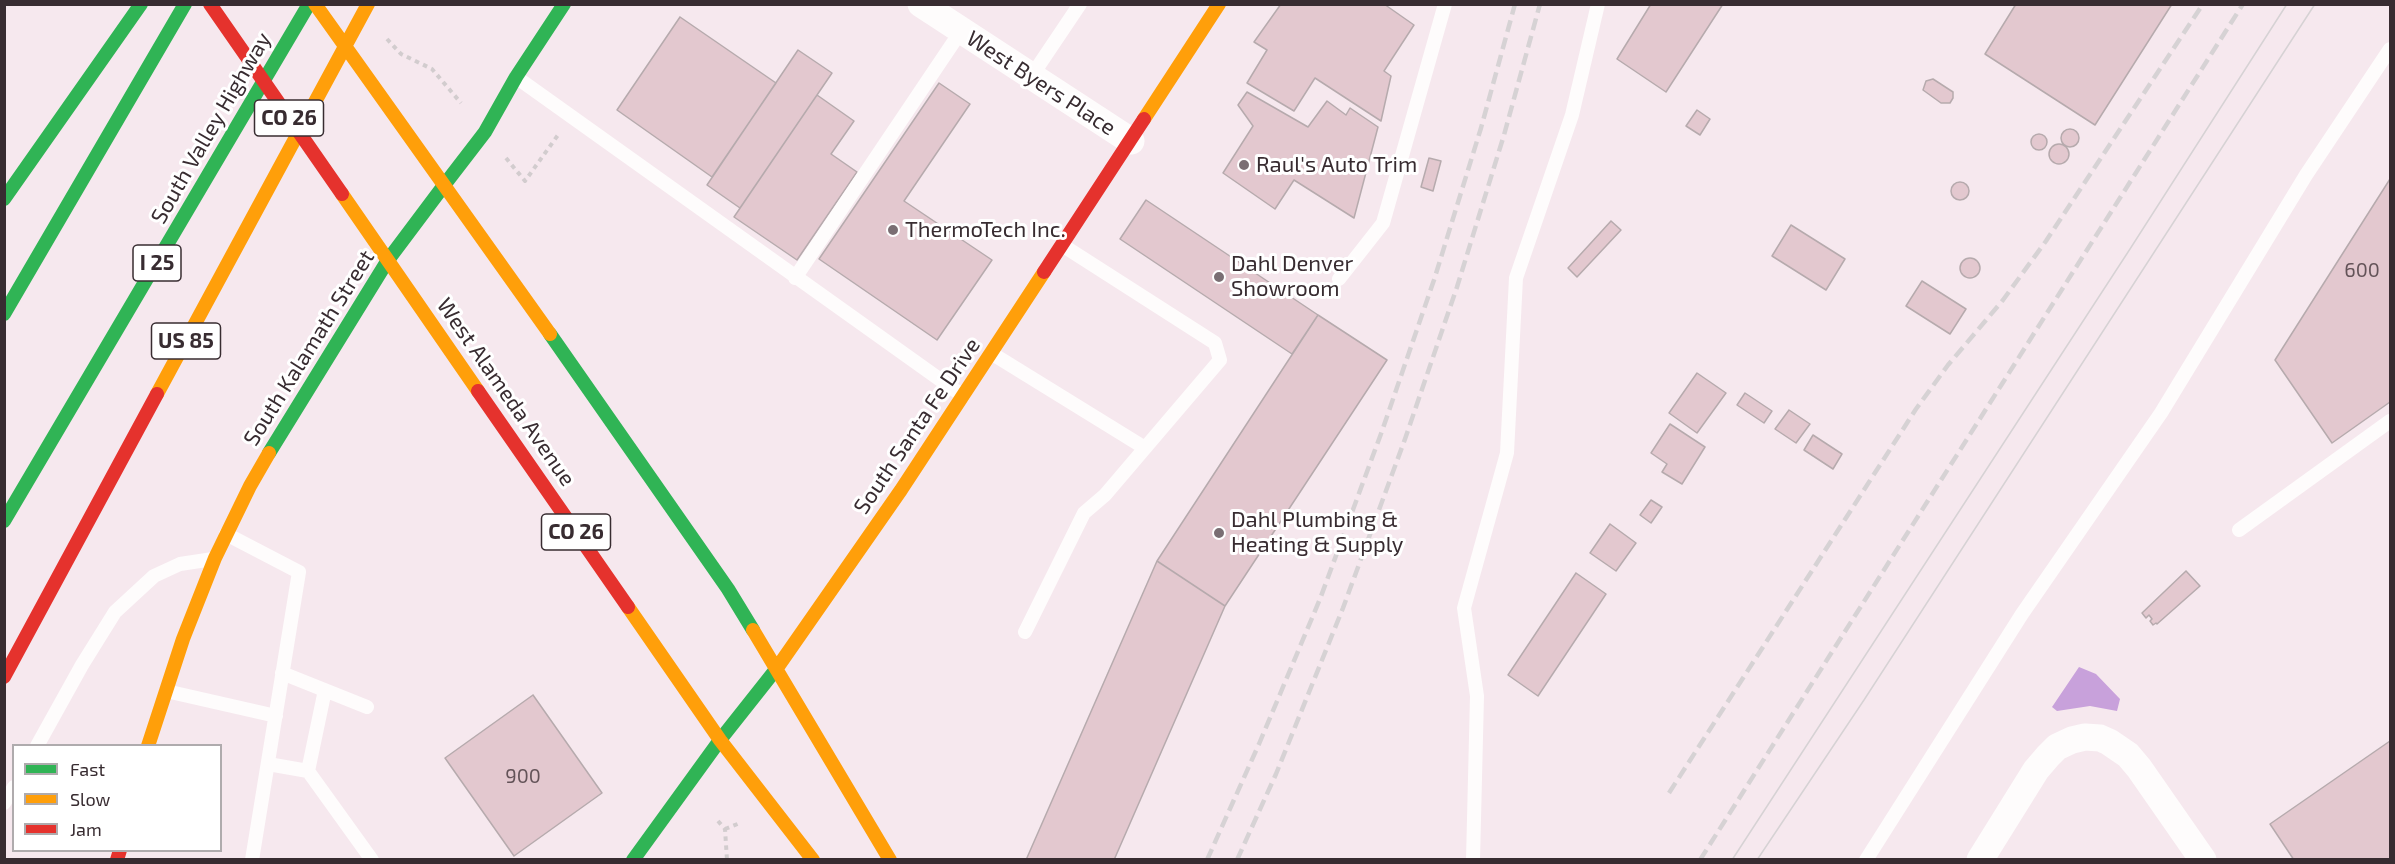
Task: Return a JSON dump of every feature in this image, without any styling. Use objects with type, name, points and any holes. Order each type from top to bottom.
[{"type":"main road","points":[[4,199],[141,4]]},
{"type":"main road","points":[[4,314],[185,4]]},
{"type":"main road","name":"West Alameda Avenue","points":[[210,4],[720,740],[813,860]]},
{"type":"main road","name":"South Valley Highway","points":[[4,521],[309,4]]},
{"type":"main road","points":[[315,4],[674,509],[777,668],[890,860]]},
{"type":"main road","name":"US 85","points":[[4,677],[368,4]]},
{"type":"main road","name":"South Kalamath Street","points":[[149,744],[183,639],[215,558],[250,486],[388,260],[485,132],[516,77],[564,4]]},
{"type":"main road","name":"South Santa Fe Drive","points":[[633,860],[720,740],[777,668],[850,565],[1219,4]]},
{"type":"street","name":"West Byers Place","points":[[921,4],[1131,141]]},
{"type":"street","points":[[1980,860],[2042,763],[2057,747],[2085,737],[2100,738],[2128,755],[2203,860]]},
{"type":"lane","points":[[1031,77],[1080,4]]},
{"type":"lane","points":[[1339,279],[1383,223],[1445,4]]},
{"type":"lane","points":[[1473,860],[1477,696],[1464,608],[1507,453],[1516,278],[1572,115],[1598,4]]},
{"type":"lane","points":[[795,278],[961,31]]},
{"type":"lane","points":[[1866,860],[2022,614],[2162,412],[2306,175],[2391,49]]},
{"type":"lane","points":[[516,77],[963,396]]},
{"type":"lane","points":[[1025,632],[1084,513],[1105,495],[1220,360],[1215,343],[1062,245]]},
{"type":"lane","points":[[991,353],[1145,448]]},
{"type":"lane","points":[[2239,530],[2391,421]]},
{"type":"lane","points":[[226,534],[299,572],[252,860]]},
{"type":"lane","points":[[38,744],[82,665],[115,612],[154,576],[180,564],[215,558]]},
{"type":"lane","points":[[282,674],[367,706]]},
{"type":"lane","points":[[308,771],[325,690]]},
{"type":"lane","points":[[166,691],[276,716]]},
{"type":"lane","points":[[268,764],[308,771],[372,860]]},
{"type":"lane","points":[[4,803],[12,790]]},
{"type":"path","points":[[417,63],[432,69]]},
{"type":"path","points":[[525,181],[571,117]]},
{"type":"path","points":[[718,821],[725,829],[727,860]]},
{"type":"path","points":[[725,829],[740,823]]},
{"type":"shaded area","points":[[2079,667],[2096,674],[2120,699],[2117,711],[2090,706],[2057,711],[2052,707]]},
{"type":"building","points":[[1281,4],[1384,4],[1414,25],[1384,71],[1391,76],[1381,121],[1315,78],[1294,111],[1247,83],[1267,50],[1254,42]]},
{"type":"building","points":[[1651,4],[1723,4],[1666,92],[1617,59]]},
{"type":"building","points":[[2016,4],[2172,4],[2095,125],[1985,54]]},
{"type":"building","points":[[680,17],[776,83],[712,177],[617,110]]},
{"type":"building","points":[[798,50],[832,73],[740,208],[707,185]]},
{"type":"building","points":[[1933,79],[1953,92],[1950,103],[1941,103],[1923,90],[1926,81]]},
{"type":"building","name":"ThermoTech Inc.","points":[[939,83],[970,104],[904,201],[992,260],[937,340],[819,259]]},
{"type":"building","points":[[1247,92],[1308,127],[1327,101],[1346,115],[1350,108],[1378,127],[1354,218],[1294,180],[1275,209],[1223,173],[1253,126],[1238,105]]},
{"type":"building","points":[[817,95],[854,121],[831,154],[857,172],[797,260],[734,217]]},
{"type":"building","points":[[1697,110],[1710,119],[1700,135],[1686,126]]},
{"type":"building","points":[[2070,129],[2076,132],[2079,138],[2076,144],[2070,147],[2064,144],[2061,138],[2064,132]]},
{"type":"building","points":[[2036,134],[2042,134],[2047,142],[2045,148],[2036,150],[2031,145],[2031,139]]},
{"type":"building","points":[[2059,144],[2066,147],[2069,154],[2066,161],[2059,164],[2052,161],[2049,154],[2052,147]]},
{"type":"building","points":[[1429,158],[1441,161],[1433,191],[1421,187]]},
{"type":"building","points":[[2390,179],[2390,402],[2332,443],[2275,360]]},
{"type":"building","points":[[1960,182],[1966,185],[1969,191],[1966,197],[1960,200],[1954,197],[1951,191],[1954,185]]},
{"type":"building","name":"Dahl Denver Showroom","points":[[1146,200],[1318,315],[1292,354],[1120,239]]},
{"type":"building","points":[[1611,221],[1621,230],[1577,277],[1568,268]]},
{"type":"building","points":[[1791,225],[1845,259],[1826,290],[1772,256]]},
{"type":"building","points":[[1970,258],[1977,261],[1980,268],[1977,275],[1970,278],[1963,275],[1960,268],[1963,261]]},
{"type":"building","points":[[1922,281],[1966,309],[1950,334],[1906,306]]},
{"type":"building","points":[[1318,315],[1387,360],[1225,606],[1157,561]]},
{"type":"building","points":[[1697,373],[1726,393],[1697,433],[1669,413]]},
{"type":"building","points":[[1745,393],[1772,411],[1764,423],[1737,405]]},
{"type":"building","points":[[1789,410],[1810,424],[1796,443],[1775,429]]},
{"type":"building","points":[[1670,424],[1705,447],[1682,484],[1662,472],[1667,464],[1651,453]]},
{"type":"building","points":[[1813,435],[1842,454],[1833,469],[1804,450]]},
{"type":"building","points":[[1651,500],[1662,507],[1651,523],[1640,515]]},
{"type":"building","points":[[1610,524],[1636,543],[1616,571],[1590,553]]},
{"type":"building","points":[[1157,561],[1225,606],[1114,860],[1026,860]]},
{"type":"building","points":[[2186,571],[2200,586],[2153,625],[2149,615],[2146,618],[2142,613]]},
{"type":"building","points":[[1576,573],[1606,594],[1538,696],[1508,675]]},
{"type":"building","points":[[533,695],[602,793],[514,856],[445,758]]},
{"type":"building","points":[[2390,741],[2390,860],[2294,860],[2270,824]]},
{"type":"tram line","points":[[1732,860],[2287,4]]},
{"type":"tram line","points":[[1757,860],[1864,700],[2315,4]]},
{"type":"railway","points":[[1207,860],[1320,599],[1382,431],[1434,280],[1481,128],[1515,4]]},
{"type":"railway","points":[[1237,860],[1276,774],[1343,608],[1405,439],[1457,287],[1504,135],[1540,4]]},
{"type":"railway","points":[[1669,793],[1916,409],[1948,365],[2003,300],[2046,241],[2203,4]]},
{"type":"railway","points":[[1700,860],[2243,4]]},
{"type":"traffic: fast","points":[[4,199],[141,4]]},
{"type":"traffic: fast","points":[[4,314],[185,4]]},
{"type":"traffic: fast","points":[[4,521],[309,4]]},
{"type":"traffic: fast","points":[[445,184],[485,132],[516,77],[564,4]]},
{"type":"traffic: fast","points":[[269,453],[388,260],[445,184]]},
{"type":"traffic: fast","points":[[550,334],[728,589],[753,630]]},
{"type":"traffic: fast","points":[[633,860],[720,740],[777,668]]},
{"type":"traffic: slow","points":[[315,4],[550,334]]},
{"type":"traffic: slow","points":[[157,394],[368,4]]},
{"type":"traffic: slow","points":[[1144,119],[1219,4]]},
{"type":"traffic: slow","points":[[342,194],[478,391]]},
{"type":"traffic: slow","points":[[777,668],[901,490],[1044,272]]},
{"type":"traffic: slow","points":[[149,744],[183,639],[215,558],[250,486],[269,453]]},
{"type":"traffic: slow","points":[[628,607],[720,740],[813,860]]},
{"type":"traffic: slow","points":[[753,630],[890,860]]},
{"type":"traffic: jam","points":[[210,4],[342,194]]},
{"type":"traffic: jam","points":[[1044,272],[1144,119]]},
{"type":"traffic: jam","points":[[478,391],[628,607]]},
{"type":"traffic: jam","points":[[4,677],[157,394]]},
{"type":"traffic: jam","points":[[117,860],[119,852]]},
{"type":"place","name":"Raul's Auto Trim","points":[[1244,165]]},
{"type":"place","name":"ThermoTech Inc.","points":[[893,230]]},
{"type":"place","name":"Dahl Denver Showroom","points":[[1219,277]]},
{"type":"place","name":"Dahl Plumbing & Heating & Supply","points":[[1219,533]]}]
